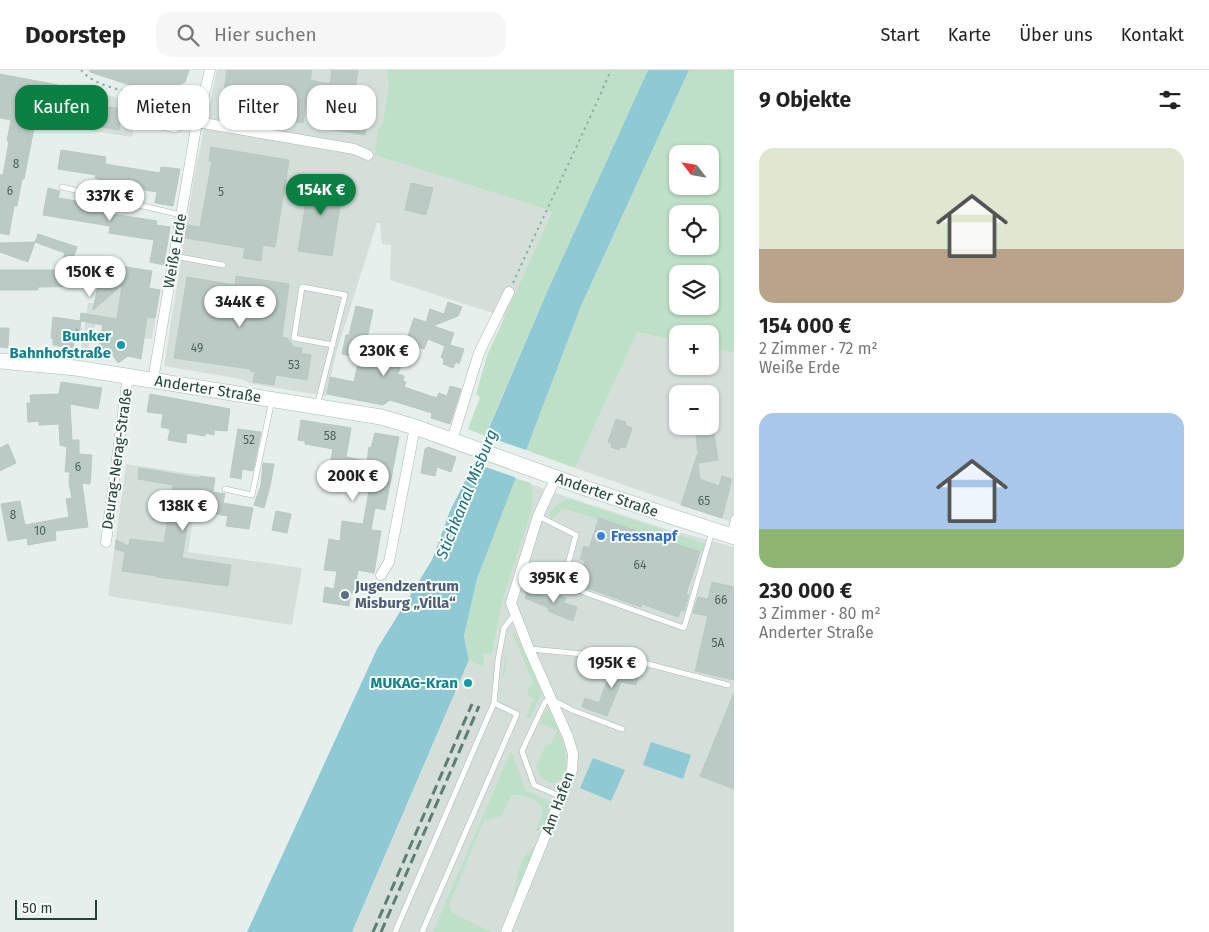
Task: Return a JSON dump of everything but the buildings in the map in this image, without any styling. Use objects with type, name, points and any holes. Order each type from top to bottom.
[{"type":"main road","name":"Anderter Straße","points":[[0,361],[52,365],[128,376],[381,417],[731,536]]},
{"type":"street","name":"Weiße Erde","points":[[206,85],[210,70]]},
{"type":"street","points":[[209,124],[354,149],[368,155]]},
{"type":"street","name":"Weiße Erde","points":[[153,380],[196,130]]},
{"type":"street","points":[[452,440],[479,353],[509,292]]},
{"type":"street","name":"Deurag-Nerag-Straße","points":[[106,542],[128,376]]},
{"type":"street","points":[[381,575],[389,562],[395,521],[415,427]]},
{"type":"street","name":"Am Hafen","points":[[506,932],[572,770],[573,754],[568,737],[550,699],[510,602],[538,516],[556,477]]},
{"type":"lane","points":[[62,187],[136,203],[152,209],[181,214]]},
{"type":"lane","points":[[174,256],[223,265]]},
{"type":"lane","points":[[317,406],[333,344],[345,295],[302,287],[294,338],[333,344]]},
{"type":"lane","points":[[224,489],[252,495],[272,399]]},
{"type":"lane","points":[[538,516],[576,535],[565,575],[575,589],[684,628],[712,531]]},
{"type":"lane","points":[[731,536],[734,518]]},
{"type":"lane","points":[[395,932],[494,704],[498,660],[504,628],[515,614]]},
{"type":"lane","points":[[529,649],[625,658],[728,685]]},
{"type":"lane","points":[[562,797],[534,785],[522,751],[545,702],[550,699],[572,710],[622,729]]},
{"type":"lane","points":[[422,932],[517,714],[494,704]]},
{"type":"path","points":[[81,70],[84,74],[102,84],[118,89]]},
{"type":"path","points":[[509,292],[611,70]]},
{"type":"path","points":[[77,331],[77,329],[82,329]]},
{"type":"shaded area","points":[[217,70],[386,70],[389,86],[543,208],[552,212],[505,317],[390,280],[391,245],[382,244],[380,223],[377,223],[337,350],[326,396],[252,384],[241,379],[164,366],[195,172],[204,130],[209,130],[209,107]]},
{"type":"shaded area","points":[[108,95],[118,98],[118,130],[133,130],[132,137],[88,130],[108,130]]},
{"type":"shaded area","points":[[100,277],[111,279],[111,281],[160,290],[152,339],[144,338],[145,331],[96,324],[90,340],[88,355],[81,354],[88,303],[94,303]]},
{"type":"shaded area","points":[[636,332],[669,339],[669,375],[719,375],[719,350],[734,353],[734,523],[575,468]]},
{"type":"shaded area","points":[[126,464],[200,475],[188,552],[302,568],[292,625],[108,596]]},
{"type":"shaded area","points":[[514,478],[663,528],[734,547],[734,932],[352,932],[469,661],[468,619],[477,579]]},
{"type":"green space","points":[[386,70],[648,70],[547,292],[485,436],[468,429],[480,397],[476,394],[487,356],[552,212],[375,155],[378,130],[383,123],[389,86]]},
{"type":"green space","points":[[689,70],[734,70],[734,353],[719,350],[719,325],[669,325],[669,339],[637,332],[575,468],[526,450],[581,306]]},
{"type":"green space","points":[[514,478],[531,483],[533,494],[532,508],[501,605],[492,654],[483,653],[484,664],[481,666],[469,660],[464,636],[477,579]]},
{"type":"green space","points":[[570,499],[706,544],[702,553],[566,509],[562,509],[552,519],[549,515],[553,509],[560,503]]},
{"type":"green space","points":[[512,632],[516,634],[542,693],[530,719],[526,717],[533,699],[529,696],[527,688],[506,678],[528,688],[534,685]]},
{"type":"green space","points":[[506,654],[507,655],[504,677],[502,676]]},
{"type":"green space","points":[[547,708],[563,742],[566,761],[562,779],[552,783],[541,778],[536,767],[546,744],[550,745],[557,731],[540,723]]},
{"type":"green space","points":[[511,751],[526,791],[553,802],[546,820],[541,828],[535,832],[543,812],[542,807],[531,798],[511,795],[502,816],[484,820],[449,905],[452,913],[492,932],[433,932]]},
{"type":"green space","points":[[535,846],[513,901],[521,863]]},
{"type":"water","name":"Stichkanal Misburg","points":[[648,70],[689,70],[581,306],[477,579],[464,636],[469,660],[352,932],[247,932],[377,649],[432,560],[450,511],[474,463],[547,292]]},
{"type":"water","points":[[651,742],[691,755],[683,779],[643,765]]},
{"type":"water","points":[[593,758],[625,770],[611,801],[580,788]]},
{"type":"pier","points":[[483,435],[529,451],[517,478],[471,462]]},
{"type":"railway","points":[[373,932],[472,704]]},
{"type":"railway","points":[[381,932],[479,706]]},
{"type":"place","name":"Bunker Bahnhofstraße","points":[[121,345]]},
{"type":"place","name":"Fressnapf","points":[[601,536]]},
{"type":"place","name":"Jugendzentrum Misburg „Villa“","points":[[345,595]]},
{"type":"place","name":"MUKAG-Kran","points":[[468,683]]}]
